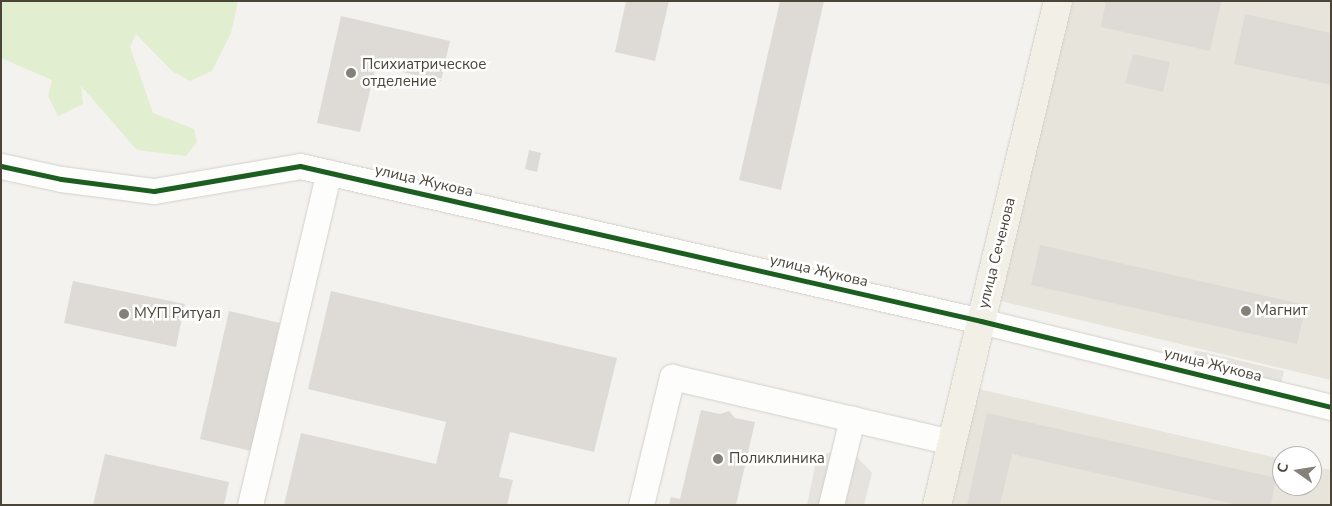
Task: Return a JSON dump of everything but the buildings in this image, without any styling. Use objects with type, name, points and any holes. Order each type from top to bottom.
[{"type":"main road","name":"улица Сеченова","points":[[937,505],[1058,1]]},
{"type":"street","name":"улица Жукова","points":[[1,166],[61,179],[154,191],[300,166],[981,321],[1331,407]]},
{"type":"street","points":[[250,505],[329,172]]},
{"type":"street","points":[[641,505],[672,378],[952,442]]},
{"type":"street","points":[[831,505],[852,419]]},
{"type":"shaded area","points":[[1066,1],[1331,1],[1331,380],[996,300]]},
{"type":"shaded area","points":[[1195,350],[1284,371],[1280,388],[1191,367]]},
{"type":"shaded area","points":[[979,389],[1272,457],[1272,496],[1322,496],[1322,468],[1331,470],[1331,505],[952,505]]},
{"type":"shaded area","points":[[835,451],[856,456],[872,473],[864,505],[807,505],[817,457]]},
{"type":"green space","points":[[1,1],[238,1],[231,33],[212,71],[190,81],[172,71],[136,34],[130,47],[153,113],[194,129],[197,142],[186,156],[137,150],[81,86],[83,104],[58,116],[48,96],[52,80],[1,58]]},
{"type":"cycle path","points":[[1,166],[61,179],[154,191],[300,166],[981,321],[1331,407]]},
{"type":"place","name":"Психиатрическое отделение","points":[[351,73]]},
{"type":"place","name":"Магнит","points":[[1246,311]]},
{"type":"place","name":"МУП Ритуал","points":[[124,314]]},
{"type":"place","name":"Поликлиника","points":[[718,459]]}]
